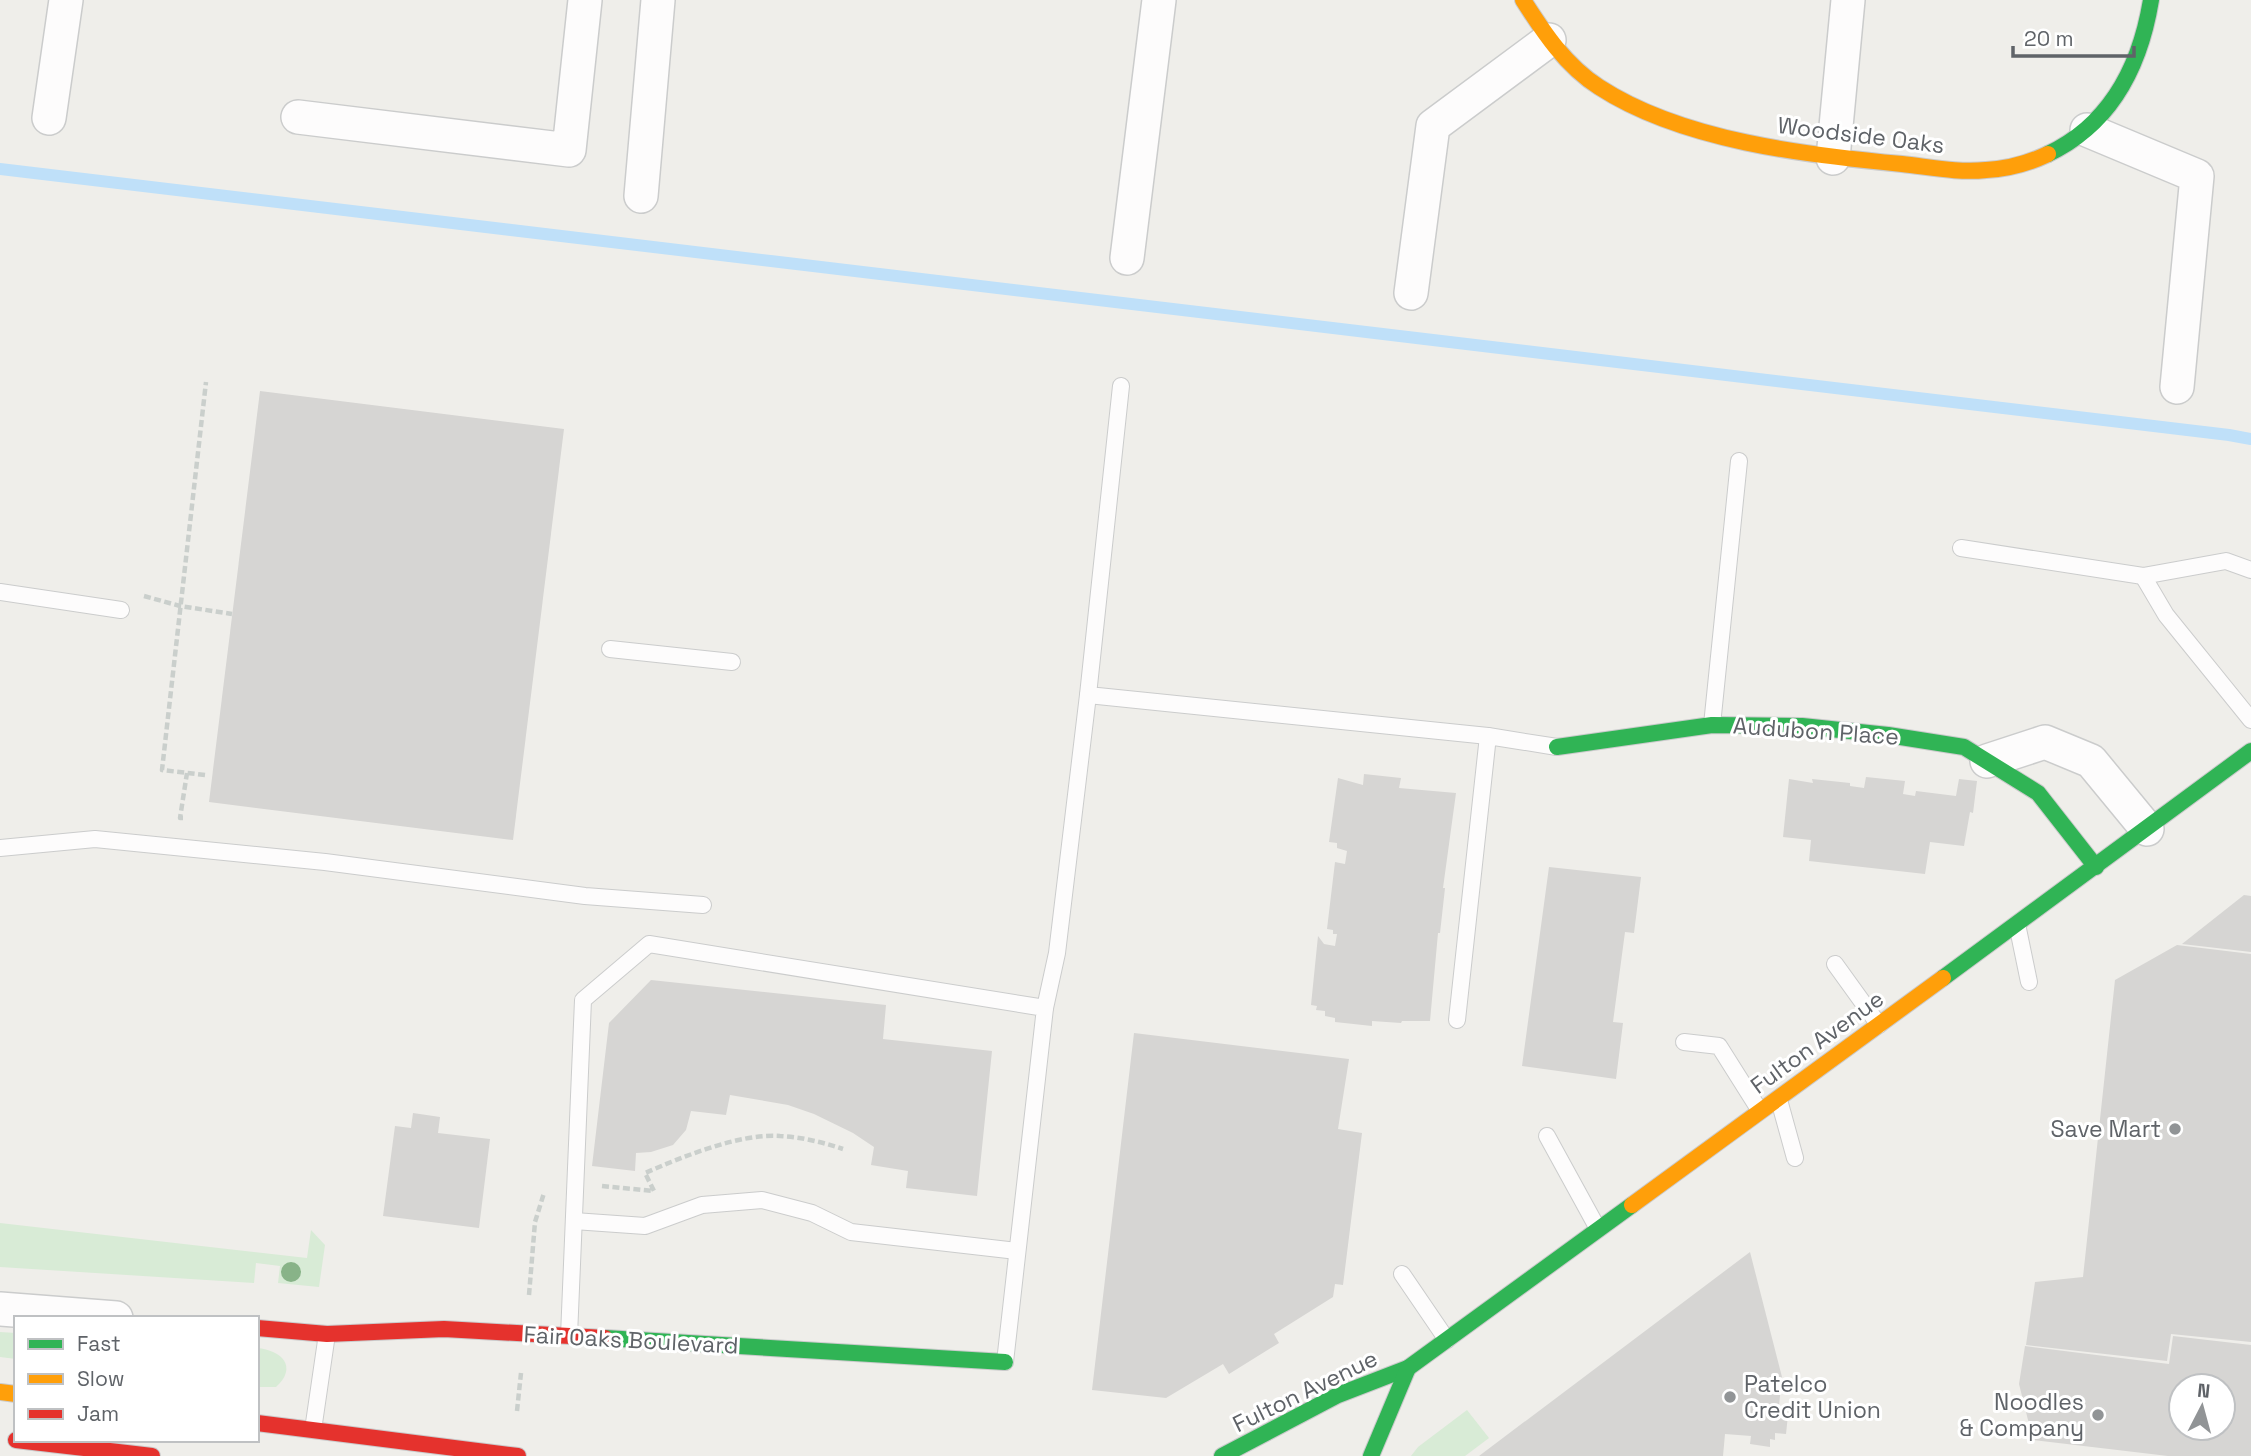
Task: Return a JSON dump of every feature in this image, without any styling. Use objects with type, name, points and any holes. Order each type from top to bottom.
[{"type":"street","points":[[50,118],[66,0]]},
{"type":"street","points":[[298,117],[569,150],[585,0]]},
{"type":"street","points":[[641,197],[658,0]]},
{"type":"street","points":[[1127,258],[1158,0]]},
{"type":"street","name":"Woodside Oaks","points":[[1523,0],[1549,40],[1585,78],[1630,106],[1716,135],[1780,150],[1833,158],[1975,171],[2018,166],[2053,152],[2087,130],[2113,104],[2139,58],[2148,25],[2151,0]]},
{"type":"street","points":[[1833,158],[1848,0]]},
{"type":"street","points":[[1411,293],[1433,125],[1549,40]]},
{"type":"street","points":[[2087,130],[2197,176],[2178,387]]},
{"type":"street","name":"Audubon Place","points":[[1557,747],[1713,725],[1802,726],[1888,735],[1964,747],[2038,793],[2096,867]]},
{"type":"street","points":[[1987,761],[2045,742],[2091,761],[2147,829]]},
{"type":"street","name":"Fulton Avenue","points":[[1222,1456],[1338,1395],[1408,1368],[2244,761]]},
{"type":"street","points":[[0,1309],[90,1316]]},
{"type":"street","name":"Fair Oaks Boulevard","points":[[259,1328],[327,1334],[444,1329],[1005,1362]]},
{"type":"street","name":"Fulton Avenue","points":[[1371,1456],[1408,1368]]},
{"type":"street","points":[[259,1423],[309,1435],[518,1456]]},
{"type":"street","points":[[33,1442],[152,1456]]},
{"type":"lane","points":[[1005,1362],[1045,1008],[1057,953],[1088,695],[1121,386]]},
{"type":"lane","points":[[1713,725],[1739,461]]},
{"type":"lane","points":[[1961,548],[2143,576],[2226,561],[2251,570]]},
{"type":"lane","points":[[2143,576],[2166,615],[2251,720]]},
{"type":"lane","points":[[0,592],[121,610]]},
{"type":"lane","points":[[610,649],[732,662]]},
{"type":"lane","points":[[1088,695],[1488,736],[1557,747]]},
{"type":"lane","points":[[1457,1020],[1488,736]]},
{"type":"lane","points":[[0,848],[95,839],[325,862],[585,896],[703,905]]},
{"type":"lane","points":[[2017,925],[2029,982]]},
{"type":"lane","points":[[569,1336],[583,1000],[649,944],[1045,1008]]},
{"type":"lane","points":[[1835,964],[1879,1025]]},
{"type":"lane","points":[[1684,1041],[1719,1046],[1760,1111]]},
{"type":"lane","points":[[1778,1098],[1795,1158]]},
{"type":"lane","points":[[1547,1136],[1598,1229]]},
{"type":"lane","points":[[574,1221],[645,1226],[702,1205],[762,1200],[812,1213],[851,1232],[1017,1251]]},
{"type":"lane","points":[[1402,1274],[1447,1340]]},
{"type":"lane","points":[[309,1435],[327,1334]]},
{"type":"path","points":[[205,775],[162,771],[206,382]]},
{"type":"path","points":[[135,594],[180,606],[232,614]]},
{"type":"path","points":[[187,773],[180,818],[194,820]]},
{"type":"green space","points":[[0,1223],[307,1258],[311,1230],[325,1245],[319,1287],[278,1283],[280,1266],[256,1263],[254,1283],[0,1267]]},
{"type":"green space","points":[[0,1332],[14,1333],[14,1359],[0,1357]]},
{"type":"green space","points":[[259,1348],[274,1352],[284,1361],[286,1373],[276,1387],[259,1387]]},
{"type":"green space","points":[[1467,1410],[1489,1438],[1465,1456],[1411,1456],[1418,1447]]},
{"type":"building","points":[[260,391],[564,429],[513,840],[209,802]]},
{"type":"building","points":[[1364,774],[1401,778],[1399,788],[1456,793],[1443,888],[1430,1021],[1372,1021],[1372,1026],[1335,1022],[1335,1018],[1325,1016],[1325,1011],[1316,1010],[1317,1006],[1311,1005],[1318,936],[1324,944],[1335,946],[1337,934],[1327,929],[1335,862],[1345,864],[1347,851],[1337,848],[1337,843],[1329,842],[1338,778],[1363,785]]},
{"type":"building","points":[[1866,777],[1905,781],[1903,794],[1915,796],[1916,791],[1956,796],[1959,779],[1977,781],[1973,813],[1970,812],[1964,846],[1930,842],[1925,874],[1809,861],[1811,840],[1783,837],[1789,779],[1813,783],[1812,779],[1850,783],[1850,786],[1864,788]]},
{"type":"building","points":[[1549,867],[1641,877],[1634,933],[1625,932],[1613,1022],[1623,1023],[1616,1079],[1522,1066]]},
{"type":"building","points":[[2244,895],[2251,896],[2251,952],[2182,944]]},
{"type":"building","name":"Save Mart","points":[[2177,945],[2251,954],[2251,1342],[2171,1334],[2167,1361],[2026,1345],[2035,1282],[2083,1277],[2115,980]]},
{"type":"building","points":[[651,980],[886,1005],[883,1039],[992,1051],[977,1196],[906,1188],[908,1171],[871,1165],[874,1147],[853,1133],[788,1105],[730,1095],[726,1115],[691,1111],[686,1130],[673,1145],[651,1152],[636,1153],[635,1171],[592,1166],[609,1023]]},
{"type":"building","points":[[1134,1033],[1349,1059],[1338,1129],[1362,1133],[1343,1285],[1335,1284],[1333,1297],[1274,1334],[1279,1343],[1229,1374],[1223,1364],[1166,1398],[1092,1390]]},
{"type":"building","points":[[413,1113],[440,1117],[438,1133],[490,1139],[479,1228],[383,1216],[395,1126],[411,1128]]},
{"type":"building","points":[[1750,1252],[1782,1377],[1778,1415],[1788,1415],[1786,1434],[1775,1433],[1775,1440],[1770,1439],[1770,1447],[1750,1444],[1751,1436],[1725,1434],[1723,1456],[1479,1456]]},
{"type":"building","points":[[2173,1336],[2251,1345],[2251,1456],[2168,1456],[2033,1440],[2019,1384],[2025,1346],[2169,1364]]},
{"type":"waterway","points":[[0,169],[2251,439]]},
{"type":"traffic: fast","points":[[2048,154],[2089,127],[2119,91],[2139,48],[2151,0]]},
{"type":"traffic: fast","points":[[1557,747],[1712,725],[1802,726],[1888,735],[1964,747],[2038,793],[2096,867]]},
{"type":"traffic: fast","points":[[1943,978],[2251,751]]},
{"type":"traffic: fast","points":[[1222,1456],[1338,1395],[1408,1368],[1632,1205]]},
{"type":"traffic: fast","points":[[605,1338],[1005,1362]]},
{"type":"traffic: fast","points":[[1371,1456],[1408,1368]]},
{"type":"traffic: slow","points":[[1523,0],[1556,48],[1587,79],[1632,105],[1668,121],[1706,133],[1826,156],[1954,170],[2002,168],[2026,163],[2048,154]]},
{"type":"traffic: slow","points":[[1632,1205],[1943,978]]},
{"type":"traffic: slow","points":[[0,1392],[14,1394]]},
{"type":"traffic: jam","points":[[259,1328],[327,1334],[444,1329],[605,1338]]},
{"type":"traffic: jam","points":[[259,1423],[518,1456]]},
{"type":"traffic: jam","points":[[33,1442],[152,1456]]},
{"type":"place","name":"Save Mart","points":[[2175,1129]]},
{"type":"place","name":"Patelco Credit Union","points":[[1730,1397]]},
{"type":"place","name":"Noodles & Company","points":[[2098,1415]]}]
